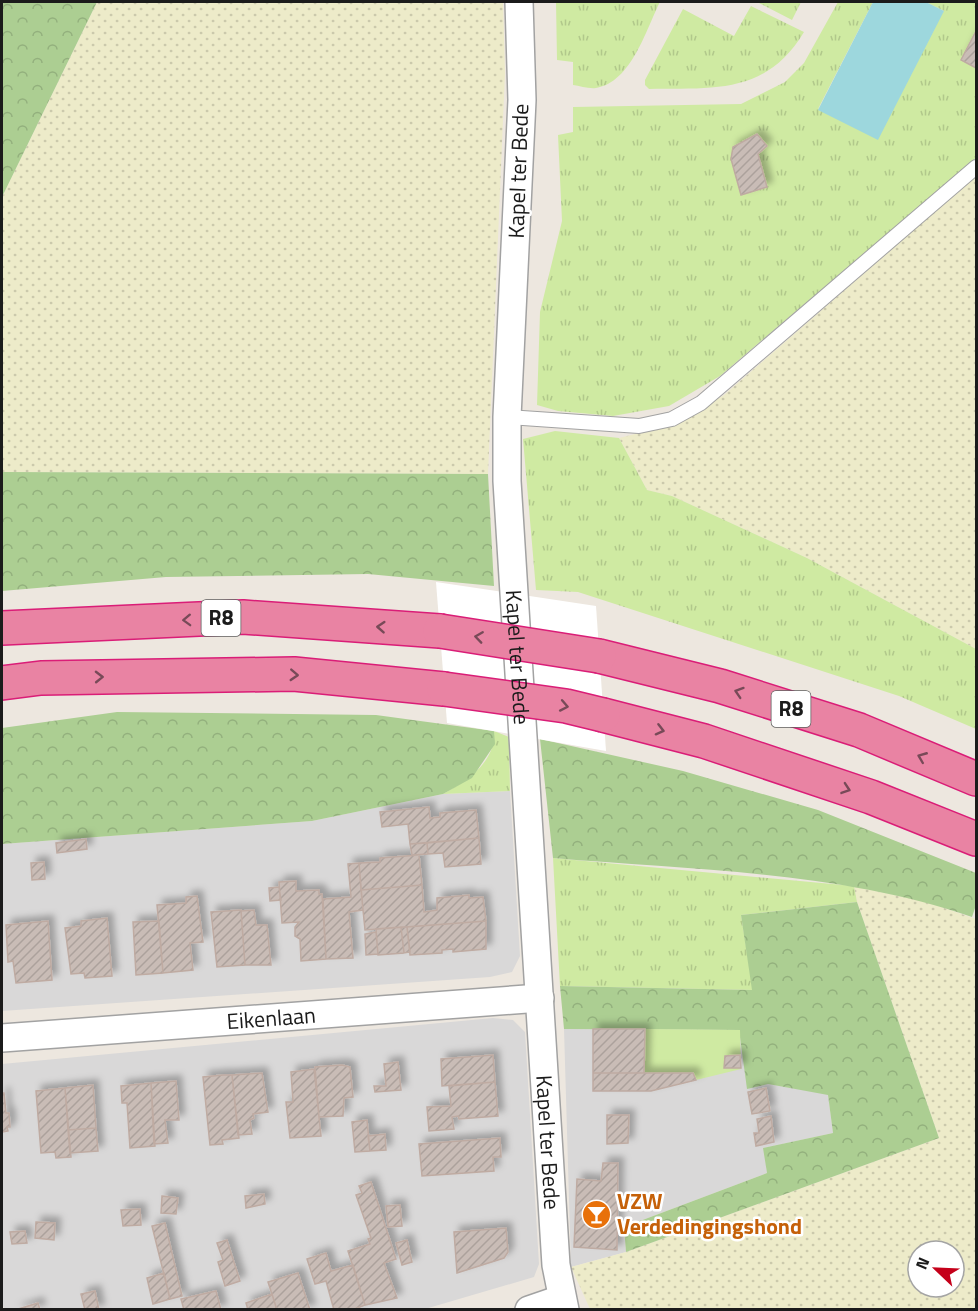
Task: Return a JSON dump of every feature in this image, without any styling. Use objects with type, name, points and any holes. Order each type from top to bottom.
[{"type":"highway","name":"R8","points":[[2,628],[243,617],[440,631],[599,656],[720,686],[859,730],[976,779]]},
{"type":"highway","points":[[2,683],[41,678],[294,674],[444,689],[566,706],[705,741],[871,797],[976,839]]},
{"type":"street","name":"Kapel ter Bede","points":[[519,2],[522,100],[507,417],[513,585],[555,1265],[563,1304]]},
{"type":"street","name":"Eikenlaan","points":[[2,1038],[540,998]]},
{"type":"street","points":[[529,1310],[563,1304]]},
{"type":"lane","points":[[507,417],[639,426],[672,419],[700,403],[976,167]]},
{"type":"shaded area","points":[[97,2],[503,2],[505,73],[488,474],[2,472],[2,197]]},
{"type":"shaded area","points":[[976,176],[976,649],[807,558],[672,496],[647,490],[619,438],[679,423],[724,395]]},
{"type":"shaded area","points":[[510,791],[520,956],[512,972],[490,977],[2,1011],[2,844],[312,821],[443,794]]},
{"type":"shaded area","points":[[854,886],[927,902],[976,919],[976,1309],[590,1309],[571,1267],[626,1252],[939,1138],[857,902]]},
{"type":"shaded area","points":[[493,1018],[513,1020],[525,1032],[539,1264],[534,1277],[425,1309],[4,1309],[2,1301],[2,1064]]},
{"type":"shaded area","points":[[564,1029],[740,1030],[768,1084],[828,1094],[833,1133],[764,1148],[767,1173],[624,1227],[626,1252],[571,1267]]},
{"type":"green space","points":[[2,2],[97,2],[2,197]]},
{"type":"green space","points":[[556,2],[660,2],[636,53],[619,76],[609,84],[587,88],[573,85],[573,62],[557,60]]},
{"type":"green space","points":[[757,2],[801,2],[792,20]]},
{"type":"green space","points":[[838,2],[873,2],[818,109],[944,11],[926,2],[976,2],[976,31],[961,60],[976,68],[976,158],[720,376],[669,406],[613,416],[558,411],[537,405],[540,312],[562,221],[558,135],[573,132],[573,107],[741,104],[785,82],[804,63]]},
{"type":"green space","points":[[751,6],[804,32],[789,52],[773,67],[737,84],[717,87],[649,89],[645,85],[645,80],[683,9],[734,36]]},
{"type":"green space","points":[[555,431],[619,438],[647,490],[672,496],[807,558],[976,649],[976,729],[899,696],[578,592],[536,590],[523,439]]},
{"type":"green space","points":[[2,472],[488,474],[494,586],[368,574],[166,577],[2,591]]},
{"type":"green space","points":[[117,712],[376,715],[494,731],[495,744],[472,778],[443,794],[312,821],[2,844],[2,728]]},
{"type":"green space","points":[[494,731],[509,737],[510,791],[443,794],[462,783],[479,769],[490,752]]},
{"type":"green space","points":[[540,739],[683,771],[818,810],[976,873],[976,905],[972,917],[922,902],[818,881],[553,858]]},
{"type":"green space","points":[[553,858],[854,886],[857,902],[741,915],[753,990],[560,986]]},
{"type":"green space","points":[[857,902],[939,1138],[626,1252],[624,1227],[767,1173],[763,1148],[833,1133],[828,1095],[768,1084],[747,1089],[739,1030],[564,1029],[560,986],[752,990],[741,915]]},
{"type":"green space","points":[[645,1029],[740,1030],[741,1069],[651,1091],[644,1073]]},
{"type":"water","points":[[873,2],[926,2],[944,11],[878,140],[818,110]]},
{"type":"pier","points":[[436,582],[596,606],[606,751],[447,723]]},
{"type":"building","points":[[976,31],[976,68],[961,60]]},
{"type":"building","points":[[757,134],[767,146],[758,154],[767,187],[741,195],[731,159],[733,147]]},
{"type":"building","points":[[429,807],[430,818],[440,817],[440,813],[476,810],[479,838],[410,844],[408,824],[382,827],[380,812]]},
{"type":"building","points":[[479,838],[481,864],[445,867],[443,853],[428,854],[427,843]]},
{"type":"building","points":[[86,839],[87,849],[57,853],[56,843]]},
{"type":"building","points":[[427,843],[428,854],[412,855],[410,844]]},
{"type":"building","points":[[419,855],[422,885],[361,890],[359,863],[380,862],[380,858]]},
{"type":"building","points":[[44,862],[45,879],[32,880],[31,863]]},
{"type":"building","points":[[359,863],[363,910],[349,912],[353,958],[326,959],[323,899],[351,897],[348,864]]},
{"type":"building","points":[[296,881],[296,891],[319,890],[319,894],[322,894],[326,959],[301,961],[300,939],[295,936],[295,927],[299,922],[282,923],[279,882]]},
{"type":"building","points":[[422,885],[424,912],[437,910],[437,898],[469,895],[469,898],[483,897],[486,921],[365,930],[361,890]]},
{"type":"building","points":[[279,887],[281,900],[270,901],[269,888]]},
{"type":"building","points":[[197,896],[203,942],[190,943],[193,970],[163,973],[157,905],[186,903],[186,897]]},
{"type":"building","points":[[241,910],[245,965],[217,967],[211,912]]},
{"type":"building","points":[[254,910],[256,925],[267,925],[271,965],[245,965],[241,911]]},
{"type":"building","points":[[107,918],[112,976],[85,978],[84,973],[71,974],[65,928],[81,926],[81,921]]},
{"type":"building","points":[[48,921],[52,980],[16,983],[13,961],[8,962],[6,925]]},
{"type":"building","points":[[159,921],[163,973],[136,975],[133,922]]},
{"type":"building","points":[[486,921],[486,949],[453,952],[453,949],[442,950],[442,953],[410,955],[407,927]]},
{"type":"building","points":[[401,927],[404,953],[378,955],[376,929]]},
{"type":"building","points":[[401,927],[407,927],[410,952],[404,953]]},
{"type":"building","points":[[376,932],[378,954],[366,955],[365,934]]},
{"type":"building","points":[[593,1029],[645,1029],[644,1073],[593,1073]]},
{"type":"building","points":[[493,1055],[495,1082],[442,1086],[441,1059]]},
{"type":"building","points":[[740,1055],[741,1068],[724,1068],[725,1056]]},
{"type":"building","points":[[398,1062],[401,1090],[375,1092],[374,1086],[386,1086],[384,1064]]},
{"type":"building","points":[[342,1065],[350,1067],[353,1097],[344,1098],[343,1116],[319,1117],[315,1067]]},
{"type":"building","points":[[314,1069],[321,1136],[290,1138],[286,1102],[293,1102],[291,1072]]},
{"type":"building","points":[[262,1073],[268,1112],[253,1114],[254,1118],[250,1120],[252,1134],[238,1135],[232,1075]]},
{"type":"building","points":[[593,1073],[693,1073],[696,1080],[651,1091],[593,1091]]},
{"type":"building","points":[[232,1075],[239,1138],[222,1140],[223,1144],[210,1145],[203,1077]]},
{"type":"building","points":[[176,1081],[179,1120],[165,1120],[168,1143],[154,1144],[151,1083]]},
{"type":"building","points":[[495,1082],[498,1116],[459,1119],[458,1116],[452,1117],[454,1129],[429,1131],[427,1107],[451,1106],[449,1086]]},
{"type":"building","points":[[151,1083],[155,1146],[130,1148],[127,1103],[122,1103],[121,1086]]},
{"type":"building","points":[[93,1085],[96,1128],[68,1130],[65,1088]]},
{"type":"building","points":[[65,1088],[71,1157],[56,1158],[55,1152],[41,1153],[36,1091]]},
{"type":"building","points":[[766,1088],[770,1111],[752,1114],[748,1092]]},
{"type":"building","points":[[2,1093],[4,1093],[6,1113],[9,1113],[10,1127],[7,1127],[8,1131],[2,1132]]},
{"type":"building","points":[[607,1115],[629,1115],[628,1143],[607,1144]]},
{"type":"building","points":[[771,1116],[774,1142],[756,1146],[754,1133],[759,1133],[757,1119]]},
{"type":"building","points":[[367,1120],[370,1151],[355,1152],[352,1122]]},
{"type":"building","points":[[96,1128],[98,1151],[70,1153],[68,1130]]},
{"type":"building","points":[[385,1134],[386,1150],[370,1151],[368,1136]]},
{"type":"building","points":[[500,1138],[501,1157],[493,1157],[494,1171],[422,1176],[419,1144]]},
{"type":"building","name":"VZW Verdedingingshond","points":[[603,1163],[618,1163],[617,1250],[574,1247],[577,1179],[601,1181]]},
{"type":"building","points":[[371,1182],[396,1259],[384,1263],[397,1298],[365,1305],[348,1251],[370,1244],[368,1239],[371,1238],[356,1195],[362,1193],[359,1186]]},
{"type":"building","points":[[264,1194],[265,1204],[246,1208],[245,1196]]},
{"type":"building","points":[[162,1196],[178,1198],[176,1214],[161,1213]]},
{"type":"building","points":[[400,1205],[402,1226],[388,1227],[386,1206]]},
{"type":"building","points":[[140,1209],[141,1225],[123,1226],[121,1210]]},
{"type":"building","points":[[36,1222],[55,1223],[54,1240],[35,1238]]},
{"type":"building","points":[[165,1223],[182,1296],[170,1299],[152,1226]]},
{"type":"building","points":[[506,1228],[508,1252],[504,1258],[457,1273],[454,1232]]},
{"type":"building","points":[[25,1231],[27,1243],[12,1244],[10,1232]]},
{"type":"building","points":[[227,1240],[240,1281],[225,1286],[218,1262],[223,1260],[217,1243]]},
{"type":"building","points":[[407,1240],[412,1262],[402,1265],[396,1243]]},
{"type":"building","points":[[326,1253],[331,1271],[353,1265],[365,1305],[352,1310],[334,1310],[326,1281],[315,1284],[307,1259]]},
{"type":"building","points":[[164,1273],[170,1299],[153,1304],[147,1278]]},
{"type":"building","points":[[298,1273],[310,1310],[277,1310],[268,1282]]},
{"type":"building","points":[[95,1291],[99,1310],[85,1310],[81,1294]]},
{"type":"building","points":[[216,1291],[221,1310],[184,1310],[181,1299]]},
{"type":"building","points":[[272,1294],[277,1310],[248,1310],[246,1303]]},
{"type":"building","points":[[38,1303],[40,1310],[15,1310]]},
{"type":"place","name":"VZW Verdedingingshond","points":[[596,1214]]}]
